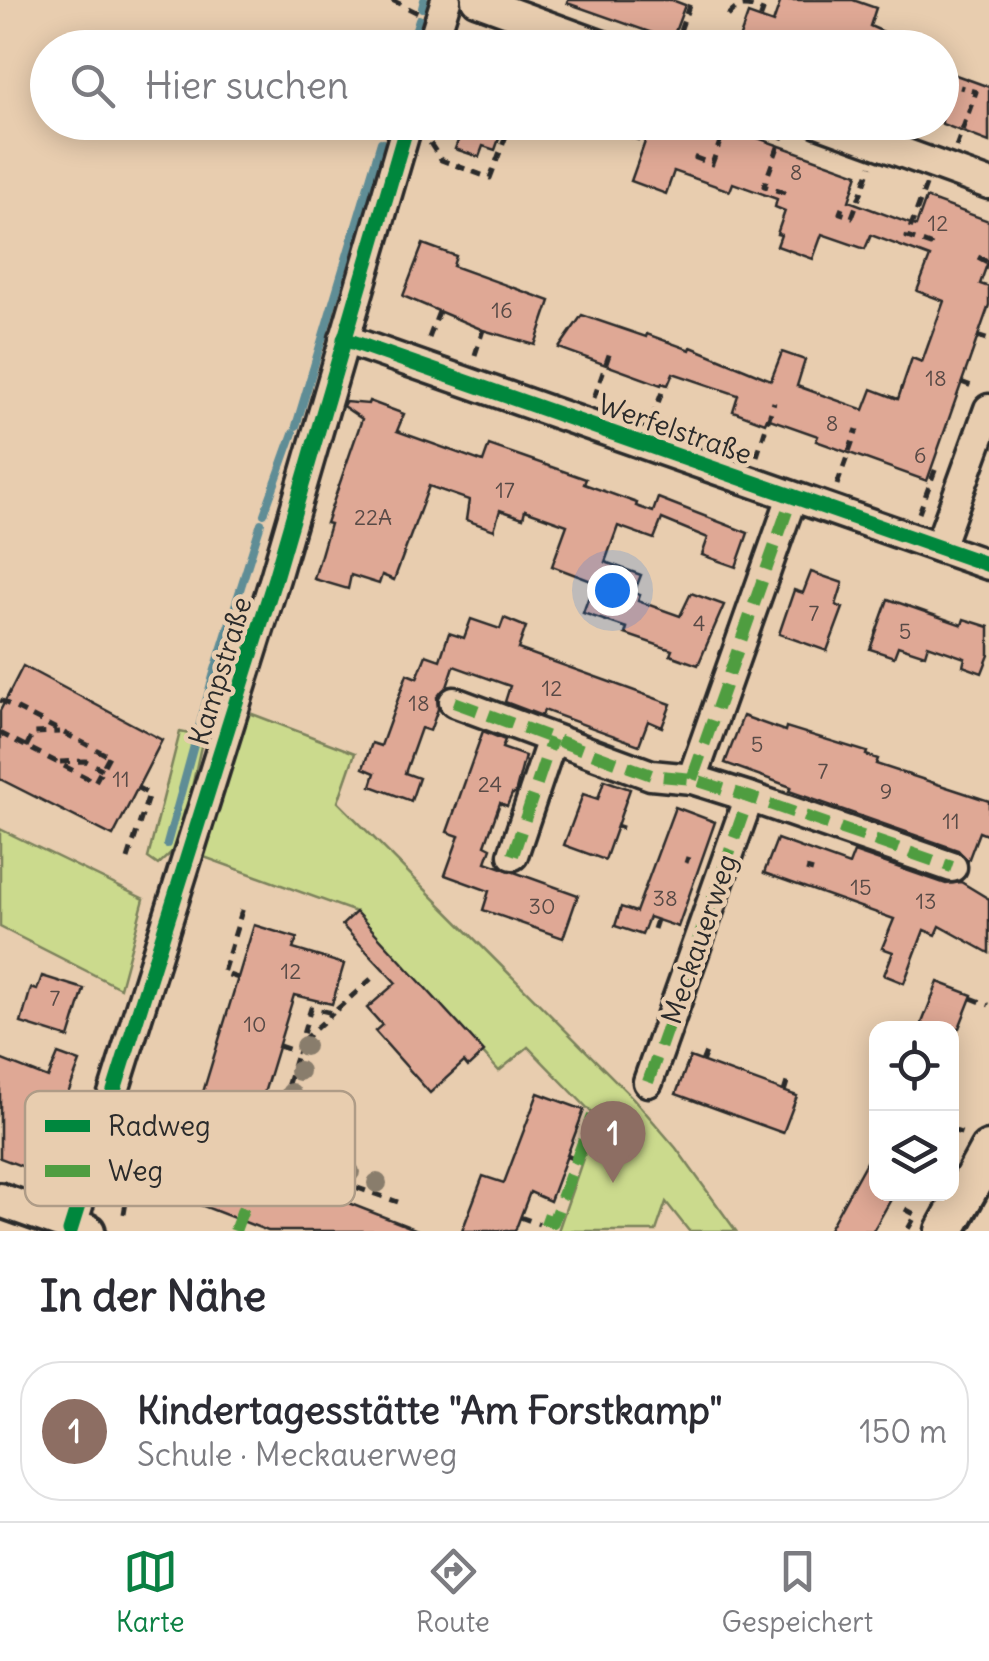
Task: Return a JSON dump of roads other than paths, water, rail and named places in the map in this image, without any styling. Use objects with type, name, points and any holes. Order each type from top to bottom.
[{"type":"main road","points":[[945,1231],[989,1151]]},
{"type":"street","points":[[437,30],[446,0]]},
{"type":"street","points":[[476,0],[558,30]]},
{"type":"street","name":"Kampstraße","points":[[118,1091],[276,578],[344,339],[413,140]]},
{"type":"street","points":[[868,140],[989,184]]},
{"type":"street","name":"Werfelstraße","points":[[344,339],[989,565]]},
{"type":"street","points":[[939,547],[984,399]]},
{"type":"street","points":[[692,779],[792,497]]},
{"type":"street","points":[[454,702],[651,774],[692,779],[749,796],[952,867]]},
{"type":"street","points":[[513,855],[552,739]]},
{"type":"street","name":"Meckauerweg","points":[[648,1082],[749,796]]},
{"type":"street","points":[[0,1200],[76,1229]]},
{"type":"waterway","points":[[422,8],[424,0]]},
{"type":"waterway","points":[[416,30],[419,19]]},
{"type":"waterway","points":[[296,426],[381,142]]},
{"type":"waterway","points":[[264,514],[293,433]]},
{"type":"waterway","points":[[167,844],[213,676],[261,523]]},
{"type":"tram line","points":[[967,1231],[989,1192]]},
{"type":"place","name":"Kindertagesstätte \"Am Forstkamp\"","points":[[613,1183]]}]
